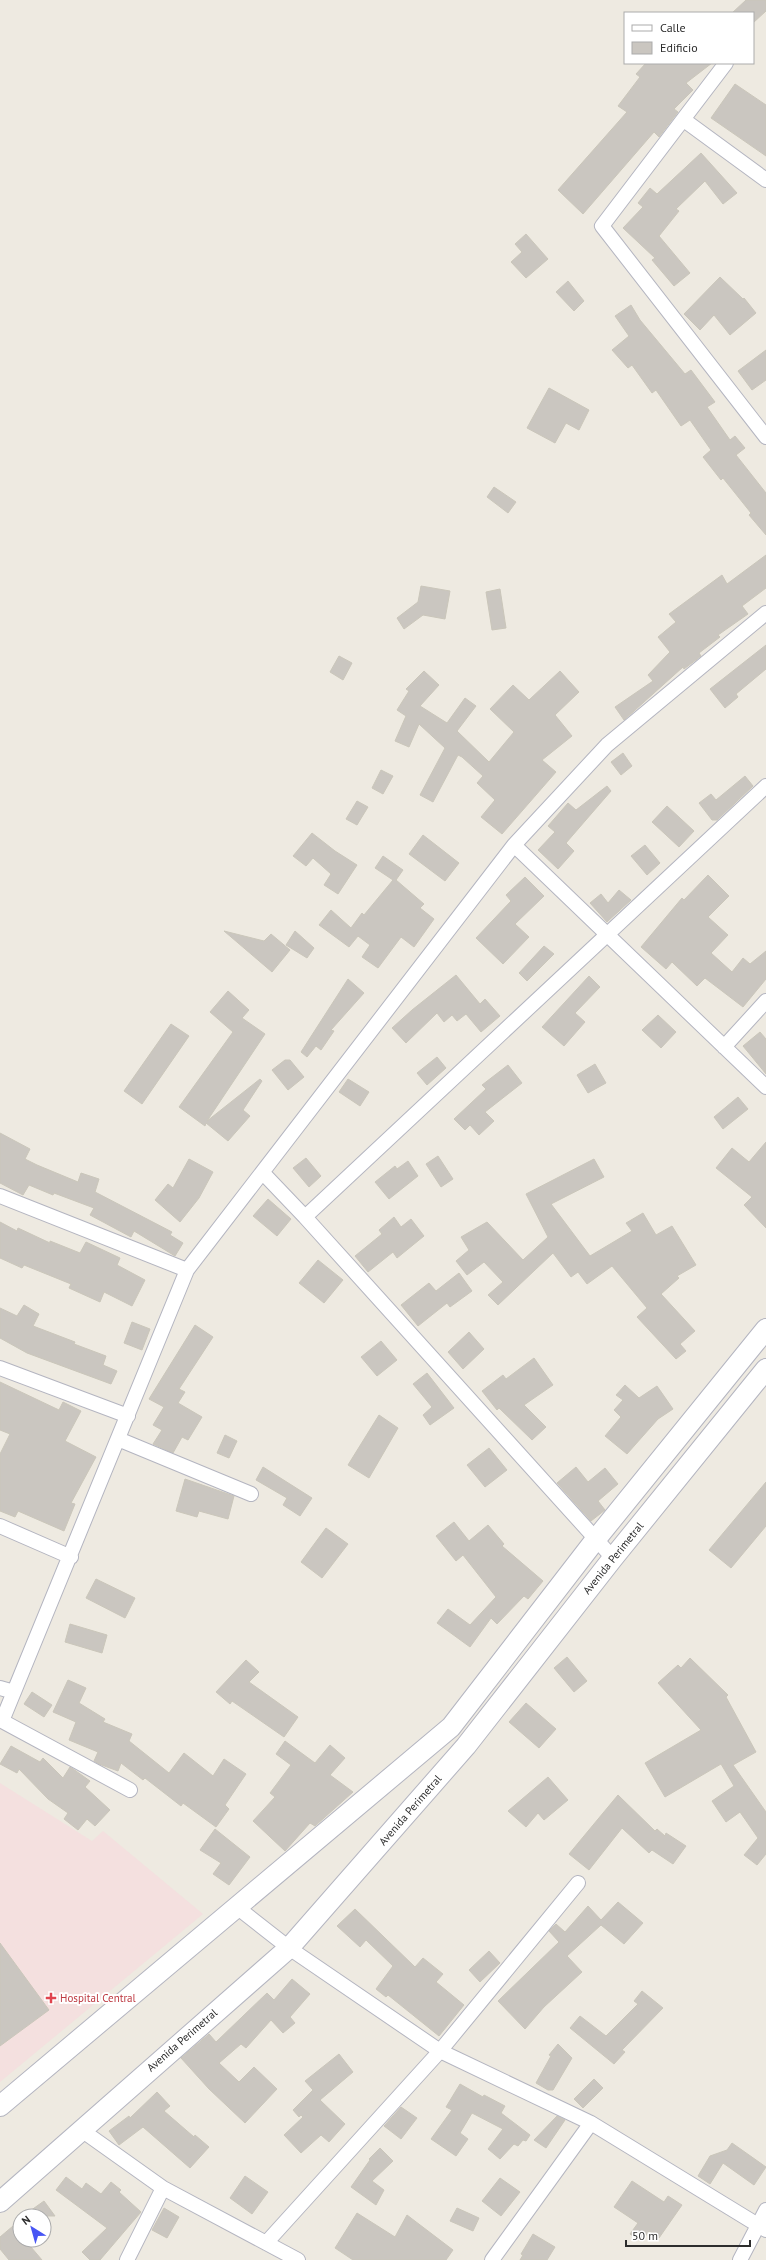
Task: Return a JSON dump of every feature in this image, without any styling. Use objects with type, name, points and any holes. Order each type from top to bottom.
[{"type":"main road","points":[[0,2106],[451,1728],[596,1539],[766,1329]]},
{"type":"main road","name":"Avenida Perimetral","points":[[0,2202],[80,2129],[289,1948],[466,1746],[612,1558],[766,1369]]},
{"type":"street","points":[[725,64],[602,226],[766,437]]},
{"type":"street","points":[[684,120],[766,180]]},
{"type":"street","points":[[130,1790],[2,1721],[71,1557],[187,1270],[514,845],[607,745],[766,613]]},
{"type":"street","points":[[305,1217],[766,786]]},
{"type":"street","points":[[514,845],[724,1047],[764,1080]]},
{"type":"street","points":[[724,1047],[766,1002]]},
{"type":"street","points":[[262,1173],[305,1217],[612,1558]]},
{"type":"street","points":[[0,1196],[187,1270]]},
{"type":"street","points":[[0,1368],[128,1416]]},
{"type":"street","points":[[118,1440],[251,1494]]},
{"type":"street","points":[[0,1526],[71,1557]]},
{"type":"street","points":[[0,1688],[14,1692]]},
{"type":"street","points":[[266,2243],[440,2051],[578,1882]]},
{"type":"street","points":[[238,1908],[289,1948],[440,2051],[591,2124],[762,2228]]},
{"type":"street","points":[[492,2260],[591,2124]]},
{"type":"street","points":[[80,2129],[163,2188],[298,2260]]},
{"type":"street","points":[[126,2260],[163,2188]]},
{"type":"street","points":[[740,2260],[762,2228],[766,2210]]},
{"type":"shaded area","name":"Hospital Central","points":[[0,1783],[92,1841],[103,1831],[203,1914],[0,2082]]},
{"type":"building","points":[[746,0],[766,0],[766,11],[754,22],[754,12],[733,12]]},
{"type":"building","points":[[645,64],[711,64],[686,83],[693,90],[674,109],[678,112],[659,137],[654,132],[583,214],[558,190],[627,112],[618,106],[640,77],[636,74]]},
{"type":"building","points":[[735,84],[766,105],[766,156],[711,118]]},
{"type":"building","points":[[701,153],[737,193],[723,204],[705,181],[676,209],[679,211],[659,236],[690,273],[674,286],[652,260],[655,258],[623,228],[643,207],[638,203],[650,188],[657,194]]},
{"type":"building","points":[[526,234],[548,259],[526,278],[511,262],[522,252],[515,244]]},
{"type":"building","points":[[720,277],[743,299],[744,298],[756,313],[730,335],[714,315],[700,330],[684,314]]},
{"type":"building","points":[[568,281],[584,301],[574,311],[556,292]]},
{"type":"building","points":[[631,305],[640,320],[685,374],[691,370],[715,402],[707,407],[730,440],[735,436],[745,448],[736,455],[766,493],[766,535],[749,515],[751,513],[723,478],[721,480],[703,457],[711,450],[690,420],[681,426],[656,390],[652,393],[632,365],[628,368],[612,350],[629,336],[615,316]]},
{"type":"building","points":[[766,350],[766,380],[752,390],[738,371]]},
{"type":"building","points":[[549,388],[589,410],[579,430],[566,423],[555,443],[527,428]]},
{"type":"building","points":[[494,487],[516,502],[508,513],[487,497]]},
{"type":"building","points":[[766,555],[766,588],[742,606],[748,614],[718,635],[720,637],[699,653],[701,656],[684,669],[683,667],[624,720],[615,707],[653,681],[648,675],[670,652],[658,637],[676,622],[669,614],[722,575],[727,584]]},
{"type":"building","points":[[421,586],[450,591],[445,619],[423,615],[404,629],[397,618],[418,602]]},
{"type":"building","points":[[500,589],[506,628],[492,630],[486,592]]},
{"type":"building","points":[[766,645],[766,669],[736,694],[738,697],[725,708],[710,689]]},
{"type":"building","points":[[339,656],[352,663],[343,680],[330,672]]},
{"type":"building","points":[[424,671],[439,685],[420,706],[447,723],[465,698],[476,706],[457,731],[489,762],[514,732],[490,709],[513,685],[529,700],[560,671],[579,692],[555,715],[572,736],[542,760],[556,772],[502,834],[481,817],[495,800],[477,783],[483,776],[458,755],[433,802],[420,795],[445,748],[419,724],[409,747],[395,741],[406,716],[397,710],[409,691],[406,689]]},
{"type":"building","points":[[623,753],[632,766],[621,775],[611,762]]},
{"type":"building","points":[[381,770],[393,776],[383,794],[372,788]]},
{"type":"building","points":[[745,776],[753,786],[717,820],[712,820],[699,803],[711,794],[716,800]]},
{"type":"building","points":[[607,786],[611,791],[566,843],[574,851],[558,869],[538,850],[555,832],[548,826],[568,803],[576,810]]},
{"type":"building","points":[[357,801],[368,807],[357,825],[346,819]]},
{"type":"building","points":[[667,806],[694,831],[679,847],[652,822]]},
{"type":"building","points":[[312,833],[335,851],[357,865],[338,894],[324,885],[331,874],[313,858],[306,866],[293,856]]},
{"type":"building","points":[[423,835],[459,863],[445,881],[409,854]]},
{"type":"building","points":[[645,845],[660,863],[647,875],[631,856]]},
{"type":"building","points":[[383,856],[403,870],[396,880],[424,904],[420,908],[434,919],[414,947],[401,937],[378,968],[362,957],[370,945],[358,936],[349,947],[319,925],[331,910],[351,928],[362,913],[364,915],[393,880],[375,868]]},
{"type":"building","points":[[708,875],[729,896],[708,917],[728,935],[711,953],[732,972],[743,958],[750,964],[766,951],[766,979],[743,1007],[705,978],[697,986],[672,962],[666,969],[641,947],[682,898],[684,900]]},
{"type":"building","points":[[525,877],[544,896],[515,924],[529,937],[503,964],[476,938],[511,901],[506,895]]},
{"type":"building","points":[[619,890],[631,900],[607,922],[590,903],[601,894],[608,903]]},
{"type":"building","points":[[224,931],[264,941],[271,934],[290,950],[272,972]]},
{"type":"building","points":[[295,931],[314,948],[307,958],[286,945]]},
{"type":"building","points":[[544,946],[554,954],[527,981],[519,973]]},
{"type":"building","points":[[456,975],[480,1004],[485,999],[500,1016],[481,1032],[466,1014],[457,1021],[452,1015],[444,1022],[437,1013],[406,1043],[392,1028]]},
{"type":"building","points":[[589,976],[600,987],[575,1013],[585,1022],[564,1046],[542,1027]]},
{"type":"building","points":[[348,979],[364,993],[331,1030],[334,1031],[321,1050],[316,1046],[307,1057],[301,1052]]},
{"type":"building","points":[[228,991],[249,1010],[242,1018],[265,1034],[207,1121],[260,1079],[262,1081],[243,1110],[250,1116],[228,1141],[206,1123],[205,1126],[179,1107],[233,1032],[210,1012]]},
{"type":"building","points":[[658,1015],[676,1032],[661,1048],[642,1030]]},
{"type":"building","points":[[171,1024],[189,1036],[142,1104],[124,1091]]},
{"type":"building","points":[[760,1032],[766,1039],[766,1074],[743,1046]]},
{"type":"building","points":[[437,1057],[446,1068],[427,1085],[417,1073]]},
{"type":"building","points":[[285,1060],[290,1060],[304,1077],[288,1090],[272,1070]]},
{"type":"building","points":[[595,1064],[606,1083],[588,1093],[577,1075]]},
{"type":"building","points":[[508,1065],[522,1083],[485,1112],[494,1121],[479,1135],[470,1125],[465,1130],[454,1119],[486,1089],[482,1085]]},
{"type":"building","points":[[348,1079],[369,1092],[360,1106],[339,1092]]},
{"type":"building","points":[[738,1097],[748,1109],[723,1129],[714,1117]]},
{"type":"building","points":[[0,1133],[30,1149],[25,1159],[37,1165],[78,1182],[81,1173],[99,1179],[95,1192],[172,1232],[170,1235],[183,1243],[175,1256],[134,1231],[131,1237],[90,1215],[94,1208],[54,1193],[53,1195],[29,1185],[23,1195],[0,1183]]},
{"type":"building","points":[[766,1142],[766,1228],[744,1205],[752,1197],[716,1168],[732,1148],[749,1162]]},
{"type":"building","points":[[438,1156],[453,1179],[441,1187],[426,1164]]},
{"type":"building","points":[[306,1158],[321,1176],[309,1187],[293,1168]]},
{"type":"building","points":[[189,1159],[213,1172],[199,1198],[180,1222],[155,1200],[168,1184],[173,1188]]},
{"type":"building","points":[[594,1159],[604,1177],[551,1204],[590,1256],[632,1231],[626,1223],[643,1213],[656,1235],[672,1226],[696,1265],[677,1276],[679,1278],[661,1294],[695,1331],[680,1344],[686,1351],[676,1359],[637,1317],[647,1308],[612,1266],[587,1284],[578,1272],[571,1277],[553,1253],[498,1305],[488,1295],[503,1282],[484,1262],[467,1275],[456,1261],[469,1250],[461,1237],[487,1222],[523,1260],[548,1237],[526,1194]]},
{"type":"building","points":[[408,1161],[418,1176],[389,1199],[375,1182],[395,1166],[397,1169]]},
{"type":"building","points":[[268,1199],[291,1219],[277,1236],[253,1216]]},
{"type":"building","points":[[394,1217],[401,1227],[411,1219],[424,1236],[397,1258],[393,1252],[368,1272],[355,1256],[382,1234],[379,1230]]},
{"type":"building","points":[[0,1222],[17,1231],[18,1228],[50,1243],[50,1241],[80,1253],[86,1242],[120,1258],[117,1265],[145,1280],[132,1306],[104,1292],[100,1302],[69,1288],[71,1284],[24,1265],[22,1268],[0,1258]]},
{"type":"building","points":[[318,1260],[343,1280],[324,1303],[299,1283]]},
{"type":"building","points":[[459,1273],[472,1291],[450,1307],[447,1303],[418,1326],[401,1305],[429,1283],[436,1291]]},
{"type":"building","points":[[24,1305],[39,1314],[33,1326],[106,1356],[103,1365],[117,1371],[111,1384],[27,1353],[0,1338],[0,1308],[17,1316]]},
{"type":"building","points":[[132,1322],[150,1329],[142,1350],[124,1343]]},
{"type":"building","points":[[195,1325],[213,1337],[179,1389],[185,1392],[178,1403],[202,1417],[188,1440],[182,1437],[173,1453],[153,1444],[162,1430],[153,1425],[164,1407],[149,1399]]},
{"type":"building","points":[[469,1332],[484,1349],[463,1369],[448,1352]]},
{"type":"building","points":[[381,1341],[397,1360],[377,1376],[361,1357]]},
{"type":"building","points":[[534,1358],[553,1385],[524,1405],[546,1427],[532,1440],[499,1408],[497,1410],[482,1391],[503,1375],[506,1379]]},
{"type":"building","points":[[427,1373],[454,1408],[430,1425],[423,1415],[432,1407],[413,1384]]},
{"type":"building","points":[[0,1382],[59,1410],[63,1402],[81,1411],[65,1441],[96,1457],[71,1503],[75,1504],[64,1531],[18,1511],[15,1517],[0,1511],[0,1454],[10,1434],[0,1430]]},
{"type":"building","points":[[625,1385],[639,1398],[657,1386],[673,1409],[658,1419],[627,1454],[605,1436],[621,1417],[614,1410],[623,1400],[616,1395]]},
{"type":"building","points":[[379,1415],[398,1428],[369,1478],[348,1465]]},
{"type":"building","points":[[225,1435],[237,1441],[229,1458],[217,1453]]},
{"type":"building","points":[[489,1448],[507,1470],[485,1487],[467,1465]]},
{"type":"building","points":[[263,1467],[312,1498],[300,1516],[283,1505],[287,1498],[256,1480]]},
{"type":"building","points":[[576,1467],[588,1482],[605,1468],[618,1484],[598,1501],[605,1510],[591,1521],[557,1483]]},
{"type":"building","points":[[185,1479],[234,1496],[228,1519],[199,1511],[197,1517],[176,1511]]},
{"type":"building","points":[[766,1482],[766,1526],[731,1568],[709,1550]]},
{"type":"building","points":[[454,1522],[469,1541],[488,1525],[504,1544],[502,1546],[543,1581],[528,1599],[524,1596],[497,1624],[491,1618],[470,1647],[437,1623],[448,1609],[470,1625],[496,1597],[463,1555],[456,1561],[436,1536]]},
{"type":"building","points":[[326,1528],[348,1544],[322,1578],[301,1562]]},
{"type":"building","points":[[96,1579],[135,1598],[125,1618],[86,1598]]},
{"type":"building","points":[[70,1624],[107,1635],[102,1653],[65,1642]]},
{"type":"building","points":[[567,1657],[587,1681],[574,1692],[554,1668]]},
{"type":"building","points":[[690,1658],[728,1695],[726,1697],[756,1752],[733,1765],[766,1812],[766,1854],[757,1865],[744,1855],[758,1838],[740,1812],[726,1822],[712,1801],[734,1786],[721,1764],[665,1797],[645,1763],[701,1730],[658,1683],[678,1665],[681,1668]]},
{"type":"building","points":[[246,1660],[259,1672],[249,1682],[298,1717],[284,1737],[232,1701],[230,1704],[216,1692]]},
{"type":"building","points":[[68,1680],[86,1688],[79,1703],[105,1719],[103,1722],[132,1734],[129,1741],[169,1773],[184,1753],[213,1776],[224,1759],[246,1774],[225,1805],[229,1809],[216,1827],[183,1803],[181,1806],[145,1778],[143,1780],[121,1763],[118,1771],[99,1764],[94,1761],[98,1752],[69,1740],[76,1722],[53,1712]]},
{"type":"building","points":[[32,1692],[52,1705],[44,1717],[24,1704]]},
{"type":"building","points":[[526,1703],[556,1729],[539,1748],[509,1722]]},
{"type":"building","points":[[285,1741],[315,1763],[330,1745],[345,1758],[330,1775],[353,1792],[315,1826],[310,1823],[285,1851],[253,1821],[275,1797],[270,1793],[291,1765],[276,1754]]},
{"type":"building","points":[[11,1746],[40,1762],[43,1758],[63,1778],[70,1767],[90,1781],[85,1787],[110,1810],[95,1826],[87,1819],[78,1830],[64,1819],[68,1813],[48,1799],[19,1769],[17,1773],[0,1764]]},
{"type":"building","points":[[548,1777],[568,1800],[544,1820],[538,1813],[526,1827],[508,1811]]},
{"type":"building","points":[[618,1795],[655,1831],[657,1829],[665,1836],[666,1833],[686,1846],[673,1864],[652,1850],[649,1853],[622,1828],[589,1870],[569,1854]]},
{"type":"building","points":[[215,1829],[250,1857],[229,1885],[213,1874],[221,1863],[200,1850]]},
{"type":"building","points":[[618,1902],[643,1923],[624,1944],[601,1925],[567,1956],[582,1972],[544,2007],[525,2029],[498,2001],[559,1942],[549,1931],[556,1924],[565,1932],[588,1906],[601,1920]]},
{"type":"building","points":[[355,1909],[415,1967],[423,1958],[443,1974],[436,1982],[464,2005],[439,2036],[388,1995],[386,1997],[376,1989],[393,1966],[366,1940],[360,1947],[337,1926]]},
{"type":"building","points":[[0,1943],[49,2010],[0,2046]]},
{"type":"building","points":[[489,1951],[500,1963],[480,1982],[469,1970]]},
{"type":"building","points":[[292,1979],[310,1994],[290,2017],[295,2023],[283,2033],[271,2020],[246,2048],[241,2044],[219,2063],[239,2082],[254,2067],[277,2089],[245,2123],[209,2089],[181,2058],[209,2034],[216,2042],[267,1993],[274,2000]]},
{"type":"building","points":[[642,1991],[663,2008],[622,2050],[625,2052],[614,2064],[570,2028],[580,2016],[606,2036],[638,2004],[634,2001]]},
{"type":"building","points":[[558,2044],[572,2058],[553,2090],[548,2090],[536,2083],[551,2056],[549,2055]]},
{"type":"building","points":[[339,2054],[353,2072],[320,2100],[345,2124],[329,2142],[321,2135],[301,2153],[284,2135],[303,2117],[301,2115],[299,2117],[293,2110],[313,2090],[305,2081]]},
{"type":"building","points":[[594,2079],[603,2088],[583,2108],[574,2099]]},
{"type":"building","points":[[460,2084],[483,2097],[484,2095],[505,2106],[501,2113],[530,2135],[526,2141],[523,2140],[518,2146],[514,2144],[500,2159],[488,2149],[503,2129],[472,2113],[460,2133],[468,2139],[456,2156],[431,2139],[452,2110],[446,2107]]},
{"type":"building","points":[[157,2092],[170,2106],[164,2111],[194,2137],[195,2135],[209,2147],[190,2168],[143,2127],[119,2145],[109,2131],[129,2116],[130,2118]]},
{"type":"building","points":[[401,2107],[417,2118],[401,2139],[384,2126]]},
{"type":"building","points":[[557,2116],[565,2120],[546,2148],[534,2140]]},
{"type":"building","points":[[732,2143],[766,2167],[754,2185],[723,2163],[710,2184],[698,2176],[710,2156],[727,2150]]},
{"type":"building","points":[[380,2148],[393,2161],[372,2181],[384,2190],[376,2205],[351,2187],[370,2160],[369,2159]]},
{"type":"building","points":[[245,2176],[268,2192],[252,2214],[230,2198]]},
{"type":"building","points":[[66,2177],[82,2189],[86,2183],[101,2194],[111,2182],[121,2190],[119,2192],[141,2212],[100,2260],[90,2260],[82,2252],[107,2228],[56,2190]]},
{"type":"building","points":[[500,2178],[520,2192],[501,2216],[482,2201]]},
{"type":"building","points":[[632,2181],[664,2202],[668,2196],[682,2205],[659,2238],[649,2231],[642,2241],[630,2234],[638,2223],[614,2207]]},
{"type":"building","points":[[44,2201],[49,2208],[34,2208]]},
{"type":"building","points":[[164,2208],[179,2217],[167,2238],[152,2230]]},
{"type":"building","points":[[457,2208],[479,2218],[473,2231],[450,2221]]},
{"type":"building","points":[[357,2213],[395,2237],[407,2215],[453,2250],[446,2260],[353,2260],[335,2248]]},
{"type":"building","points":[[12,2227],[12,2248],[32,2248],[42,2260],[9,2260],[0,2249],[0,2237]]},
{"type":"building","points":[[533,2234],[555,2247],[547,2260],[520,2260],[523,2255],[521,2254]]},
{"type":"place","name":"Hospital Central","points":[[51,1998]]}]
